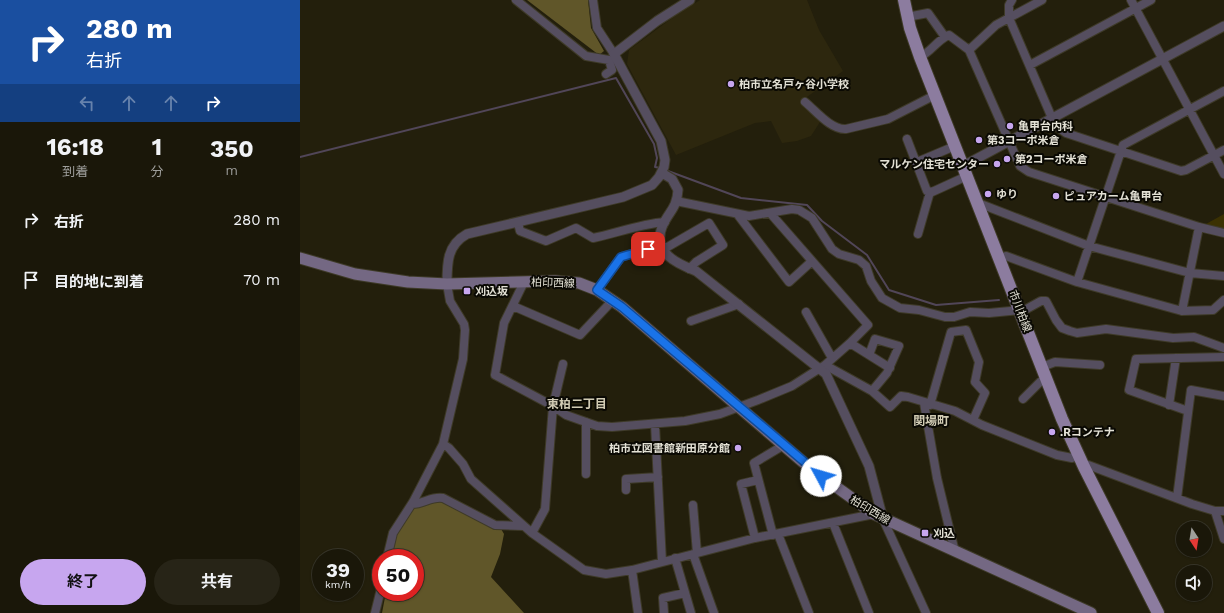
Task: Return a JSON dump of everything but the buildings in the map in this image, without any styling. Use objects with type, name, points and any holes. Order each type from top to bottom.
[{"type":"main road","name":"市川柏線","points":[[904,0],[907,17],[934,95],[1078,456],[1158,613]]},
{"type":"main road","name":"柏印西線","points":[[300,258],[373,278],[447,284],[568,282],[579,283],[597,290],[613,300],[832,485],[879,517],[1091,613]]},
{"type":"street","points":[[516,0],[586,56],[613,57],[658,21],[690,0]]},
{"type":"street","points":[[389,549],[393,533],[412,504],[442,444],[463,359],[464,324],[448,295],[447,284],[448,257],[456,243],[461,238],[475,231],[518,223],[623,197],[652,185],[662,173],[665,160],[661,141],[597,28],[593,0]]},
{"type":"street","points":[[1012,0],[1009,5],[1009,18],[1055,125],[1066,133],[1181,171],[1186,170],[1224,150]]},
{"type":"street","points":[[969,50],[996,25],[1042,0]]},
{"type":"street","points":[[1131,0],[1224,174]]},
{"type":"street","points":[[1030,65],[1151,0]]},
{"type":"street","points":[[907,17],[928,13],[945,37]]},
{"type":"street","points":[[918,234],[930,192],[965,171],[1008,141],[1224,26]]},
{"type":"street","points":[[920,57],[945,37],[952,35],[969,50],[1020,166],[1029,172],[1199,227],[1224,233]]},
{"type":"street","points":[[606,74],[612,70],[613,57]]},
{"type":"street","points":[[1077,282],[1120,150],[1123,145],[1224,91]]},
{"type":"street","points":[[805,102],[840,130],[888,119],[934,95]]},
{"type":"street","points":[[907,139],[927,191],[930,192]]},
{"type":"street","points":[[917,162],[955,146]]},
{"type":"street","points":[[662,173],[672,179],[677,186],[676,201],[660,234],[663,247],[672,261],[690,269],[823,367],[872,391],[890,406],[901,396],[955,411],[982,425],[1057,455],[1072,458],[1078,456]]},
{"type":"street","points":[[676,201],[738,215],[749,216],[799,210],[812,218],[832,249],[839,254],[859,260],[866,266],[871,281],[882,298],[900,308],[919,310],[945,317],[954,317],[970,312],[989,313],[1020,311],[1041,301],[1046,301],[1062,328],[1077,333],[1106,329],[1173,338],[1194,337],[1224,348]]},
{"type":"street","points":[[978,203],[1088,246],[1190,273],[1224,276]]},
{"type":"street","points":[[524,282],[502,330],[495,375],[553,406],[566,415],[597,426],[612,427],[655,424],[714,416],[792,386],[823,367],[868,325],[811,262],[771,214]]},
{"type":"street","points":[[738,215],[789,282],[811,262]]},
{"type":"street","points":[[518,223],[520,231],[546,241],[576,228],[593,238],[613,234],[624,229],[665,222]]},
{"type":"street","points":[[597,290],[621,257],[663,247],[709,223],[723,245],[696,262],[690,269]]},
{"type":"street","points":[[1182,311],[1199,227]]},
{"type":"street","points":[[1000,258],[1006,256],[1077,282],[1182,311],[1213,310],[1224,300]]},
{"type":"street","points":[[513,306],[580,335],[613,300]]},
{"type":"street","points":[[691,321],[739,304]]},
{"type":"street","points":[[806,312],[832,358]]},
{"type":"street","points":[[955,552],[937,478],[927,404],[951,332],[966,330],[979,362],[976,382],[985,393],[973,420]]},
{"type":"street","points":[[869,354],[875,339],[899,346],[890,368],[872,391]]},
{"type":"street","points":[[850,343],[890,368]]},
{"type":"street","points":[[1188,411],[1129,390],[1136,359],[1224,357]]},
{"type":"street","points":[[1169,405],[1176,358]]},
{"type":"street","points":[[1042,367],[1055,362],[1100,365]]},
{"type":"street","points":[[532,533],[545,509],[553,406],[563,364]]},
{"type":"street","points":[[823,367],[869,466],[879,517],[926,613]]},
{"type":"street","points":[[1023,399],[1040,382],[1047,380]]},
{"type":"street","points":[[1176,498],[1191,390],[1224,396]]},
{"type":"street","points":[[586,422],[586,474]]},
{"type":"street","points":[[655,424],[662,562]]},
{"type":"street","points":[[442,444],[449,448],[463,464],[471,479],[523,526],[584,570],[606,574],[632,570],[755,538],[833,523],[879,517]]},
{"type":"street","points":[[784,445],[754,464],[775,534],[809,613]]},
{"type":"street","points":[[1084,467],[1088,465],[1214,511],[1224,511]]},
{"type":"street","points":[[626,490],[626,479],[658,477]]},
{"type":"street","points":[[755,538],[741,484],[758,480]]},
{"type":"street","points":[[412,504],[419,504],[435,496],[443,498],[495,524],[523,526]]},
{"type":"street","points":[[693,505],[695,553],[714,613]]},
{"type":"street","points":[[1214,511],[1224,539]]},
{"type":"street","points":[[833,523],[869,613]]},
{"type":"street","points":[[675,558],[691,613]]},
{"type":"street","points":[[632,570],[638,613]]},
{"type":"street","points":[[664,613],[663,598],[685,593]]},
{"type":"street","points":[[375,613],[378,601]]},
{"type":"shaded area","points":[[527,0],[588,0],[591,28],[604,51],[599,55]]},
{"type":"shaded area","name":"柏市立名戸ヶ谷小学校","points":[[700,0],[807,0],[819,30],[843,71],[800,102],[820,122],[811,136],[797,141],[782,143],[771,121],[755,123],[676,155],[627,64],[629,50],[676,15]]},
{"type":"shaded area","points":[[1224,214],[1224,229],[1206,225],[1206,224]]},
{"type":"shaded area","points":[[433,500],[454,501],[497,522],[504,534],[500,554],[491,577],[524,613],[382,613],[384,601],[424,601],[424,549],[393,549],[395,536],[414,506]]},
{"type":"waterway","points":[[300,157],[616,78],[654,144],[657,158],[655,167],[660,168]]},
{"type":"waterway","points":[[668,171],[741,198],[807,205],[822,221],[867,255],[889,290],[936,305],[999,300]]},
{"type":"place","name":"柏市立名戸ヶ谷小学校","points":[[731,84]]},
{"type":"place","name":"亀甲台内科","points":[[1010,126]]},
{"type":"place","name":"第3コーポ米倉","points":[[979,140]]},
{"type":"place","name":"第2コーポ米倉","points":[[1007,159]]},
{"type":"place","name":"マルケン住宅センター","points":[[997,164]]},
{"type":"place","name":"ゆり","points":[[988,194]]},
{"type":"place","name":"ピュアカーム亀甲台","points":[[1056,196]]},
{"type":"place","name":"刈込坂","points":[[467,291]]},
{"type":"place","name":".Rコンテナ","points":[[1052,432]]},
{"type":"place","name":"柏市立図書館新田原分館","points":[[738,448]]},
{"type":"place","name":"刈込","points":[[925,533]]},
{"type":"district","name":"東柏二丁目","points":[[577,404]]},
{"type":"district","name":"関場町","points":[[931,421]]},
{"type":"route","points":[[648,249],[621,257],[597,290],[622,307],[821,476]]}]
